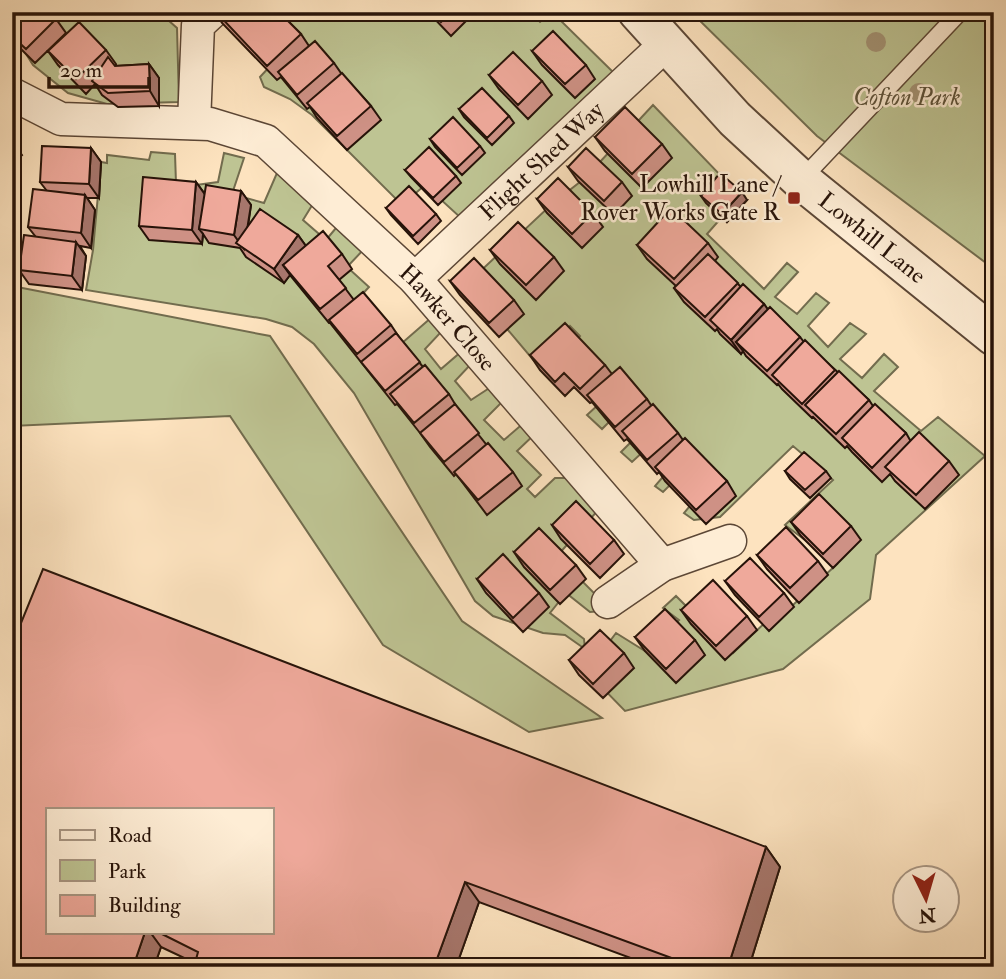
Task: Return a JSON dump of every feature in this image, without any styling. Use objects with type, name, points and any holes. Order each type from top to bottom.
[{"type":"street","points":[[194,123],[198,25],[212,12]]},
{"type":"street","name":"Lowhill Lane","points":[[638,12],[735,119],[801,180],[994,335]]},
{"type":"street","name":"Flight Shed Way","points":[[415,279],[667,43]]},
{"type":"street","name":"Hawker Close","points":[[12,94],[61,119],[210,124],[266,141],[415,279],[662,565]]},
{"type":"street","points":[[608,603],[662,565],[730,541]]},
{"type":"lane","points":[[801,180],[960,12]]},
{"type":"green space","points":[[37,12],[159,12],[177,28],[179,102],[107,104],[68,93],[33,65],[15,36]]},
{"type":"green space","points":[[276,12],[530,12],[540,22],[552,12],[616,75],[462,219],[425,185],[402,205],[312,115],[290,99],[264,87],[260,77],[298,36]]},
{"type":"green space","name":"Cofton Park","points":[[691,12],[994,12],[994,269],[817,136]]},
{"type":"green space","points":[[653,105],[725,180],[722,217],[707,234],[764,289],[787,263],[798,272],[775,297],[797,314],[816,293],[829,303],[808,326],[828,347],[850,323],[866,334],[840,359],[862,378],[884,354],[898,367],[874,391],[921,431],[938,417],[985,456],[876,555],[870,599],[783,669],[625,711],[587,672],[616,633],[645,651],[679,620],[663,608],[676,596],[733,653],[773,615],[778,619],[837,564],[785,525],[833,480],[793,446],[720,517],[694,520],[684,513],[695,500],[673,482],[663,492],[655,486],[674,464],[646,449],[632,462],[621,452],[639,434],[615,416],[602,429],[587,415],[621,384],[577,340],[580,336],[570,326],[535,362],[476,292],[472,279],[552,204],[585,178]]},
{"type":"green space","points":[[151,152],[175,154],[176,183],[196,185],[218,182],[224,153],[244,158],[232,194],[264,203],[280,166],[319,194],[303,220],[326,240],[341,222],[366,247],[347,267],[369,287],[342,316],[386,357],[432,317],[442,331],[425,349],[441,369],[462,351],[472,363],[455,381],[471,400],[494,385],[506,398],[484,420],[504,440],[526,421],[538,431],[517,451],[541,475],[527,489],[535,497],[555,478],[567,478],[600,508],[557,556],[603,602],[602,611],[590,612],[566,593],[550,613],[584,639],[585,649],[565,635],[543,633],[493,616],[475,601],[354,393],[314,344],[292,327],[266,319],[86,290],[93,250],[101,162],[107,163],[107,155],[149,160]]},
{"type":"green space","points":[[12,286],[270,336],[462,621],[602,718],[529,732],[383,645],[230,416],[12,426]]},
{"type":"building","points":[[12,12],[49,12],[56,19],[26,49],[12,36]]},
{"type":"building","points":[[216,12],[279,12],[301,34],[267,66]]},
{"type":"building","points":[[432,12],[451,12],[441,22]]},
{"type":"building","points":[[79,22],[106,50],[76,79],[48,51]]},
{"type":"building","points":[[553,31],[586,65],[565,84],[532,51]]},
{"type":"building","points":[[315,41],[334,63],[297,95],[278,72]]},
{"type":"building","points":[[513,52],[542,81],[518,105],[489,75]]},
{"type":"building","points":[[108,57],[115,66],[149,64],[150,91],[108,93],[92,81]]},
{"type":"building","points":[[342,73],[371,106],[337,136],[307,103]]},
{"type":"building","points":[[482,88],[509,116],[487,138],[459,109]]},
{"type":"building","points":[[625,107],[662,144],[632,174],[595,137]]},
{"type":"building","points":[[453,117],[480,146],[457,168],[430,139]]},
{"type":"building","points":[[42,146],[91,148],[89,184],[40,182]]},
{"type":"building","points":[[429,147],[456,176],[433,198],[405,170]]},
{"type":"building","points":[[586,148],[622,182],[604,201],[568,167]]},
{"type":"building","points":[[720,173],[742,192],[722,214],[701,196]]},
{"type":"building","points":[[143,177],[196,182],[192,230],[139,226]]},
{"type":"building","points":[[558,178],[593,213],[572,234],[537,199]]},
{"type":"building","points":[[206,185],[241,191],[234,235],[199,229]]},
{"type":"building","points":[[409,186],[436,214],[413,236],[386,208]]},
{"type":"building","points":[[33,189],[85,195],[81,233],[28,227]]},
{"type":"building","points":[[671,208],[708,243],[674,279],[637,245]]},
{"type":"building","points":[[260,209],[298,235],[274,269],[236,243]]},
{"type":"building","points":[[518,222],[554,257],[526,285],[490,250]]},
{"type":"building","points":[[323,231],[342,254],[328,266],[346,288],[320,309],[283,265]]},
{"type":"building","points":[[24,235],[76,242],[72,276],[19,270]]},
{"type":"building","points":[[708,254],[738,283],[705,317],[674,288]]},
{"type":"building","points":[[474,258],[514,300],[489,323],[450,281]]},
{"type":"building","points":[[743,284],[764,304],[731,340],[710,320]]},
{"type":"building","points":[[363,292],[391,325],[357,354],[329,320]]},
{"type":"building","points":[[770,307],[800,337],[767,371],[736,342]]},
{"type":"building","points":[[565,323],[605,365],[580,389],[564,373],[555,382],[530,355]]},
{"type":"building","points":[[396,333],[420,362],[385,391],[361,362]]},
{"type":"building","points":[[805,340],[835,370],[802,404],[772,375]]},
{"type":"building","points":[[425,365],[449,394],[414,423],[390,394]]},
{"type":"building","points":[[620,367],[647,399],[615,427],[587,395]]},
{"type":"building","points":[[839,371],[869,400],[836,434],[805,405]]},
{"type":"building","points":[[455,404],[479,433],[444,462],[420,433]]},
{"type":"building","points":[[653,404],[678,433],[647,460],[622,431]]},
{"type":"building","points":[[875,404],[906,433],[872,468],[842,438]]},
{"type":"building","points":[[919,432],[949,461],[916,495],[885,467]]},
{"type":"building","points":[[685,438],[727,481],[696,510],[655,467]]},
{"type":"building","points":[[488,443],[513,472],[478,500],[454,472]]},
{"type":"building","points":[[804,452],[826,471],[805,490],[785,471]]},
{"type":"building","points":[[819,494],[851,526],[823,554],[791,522]]},
{"type":"building","points":[[576,501],[614,540],[590,564],[552,525]]},
{"type":"building","points":[[786,527],[818,561],[790,588],[757,555]]},
{"type":"building","points":[[539,528],[576,565],[550,590],[514,552]]},
{"type":"building","points":[[503,554],[539,593],[513,618],[477,579]]},
{"type":"building","points":[[750,558],[784,593],[759,617],[725,581]]},
{"type":"building","points":[[43,569],[766,847],[728,967],[696,967],[465,882],[434,967],[194,967],[198,952],[162,934],[273,934],[273,808],[46,808],[46,934],[144,934],[133,967],[12,967],[12,645]]},
{"type":"building","points":[[713,580],[747,616],[716,646],[681,610]]},
{"type":"building","points":[[665,609],[695,640],[666,669],[635,637]]},
{"type":"building","points":[[600,630],[624,653],[593,684],[569,660]]},
{"type":"place","name":"Lowhill Lane / Rover Works Gate R","points":[[794,198]]}]
